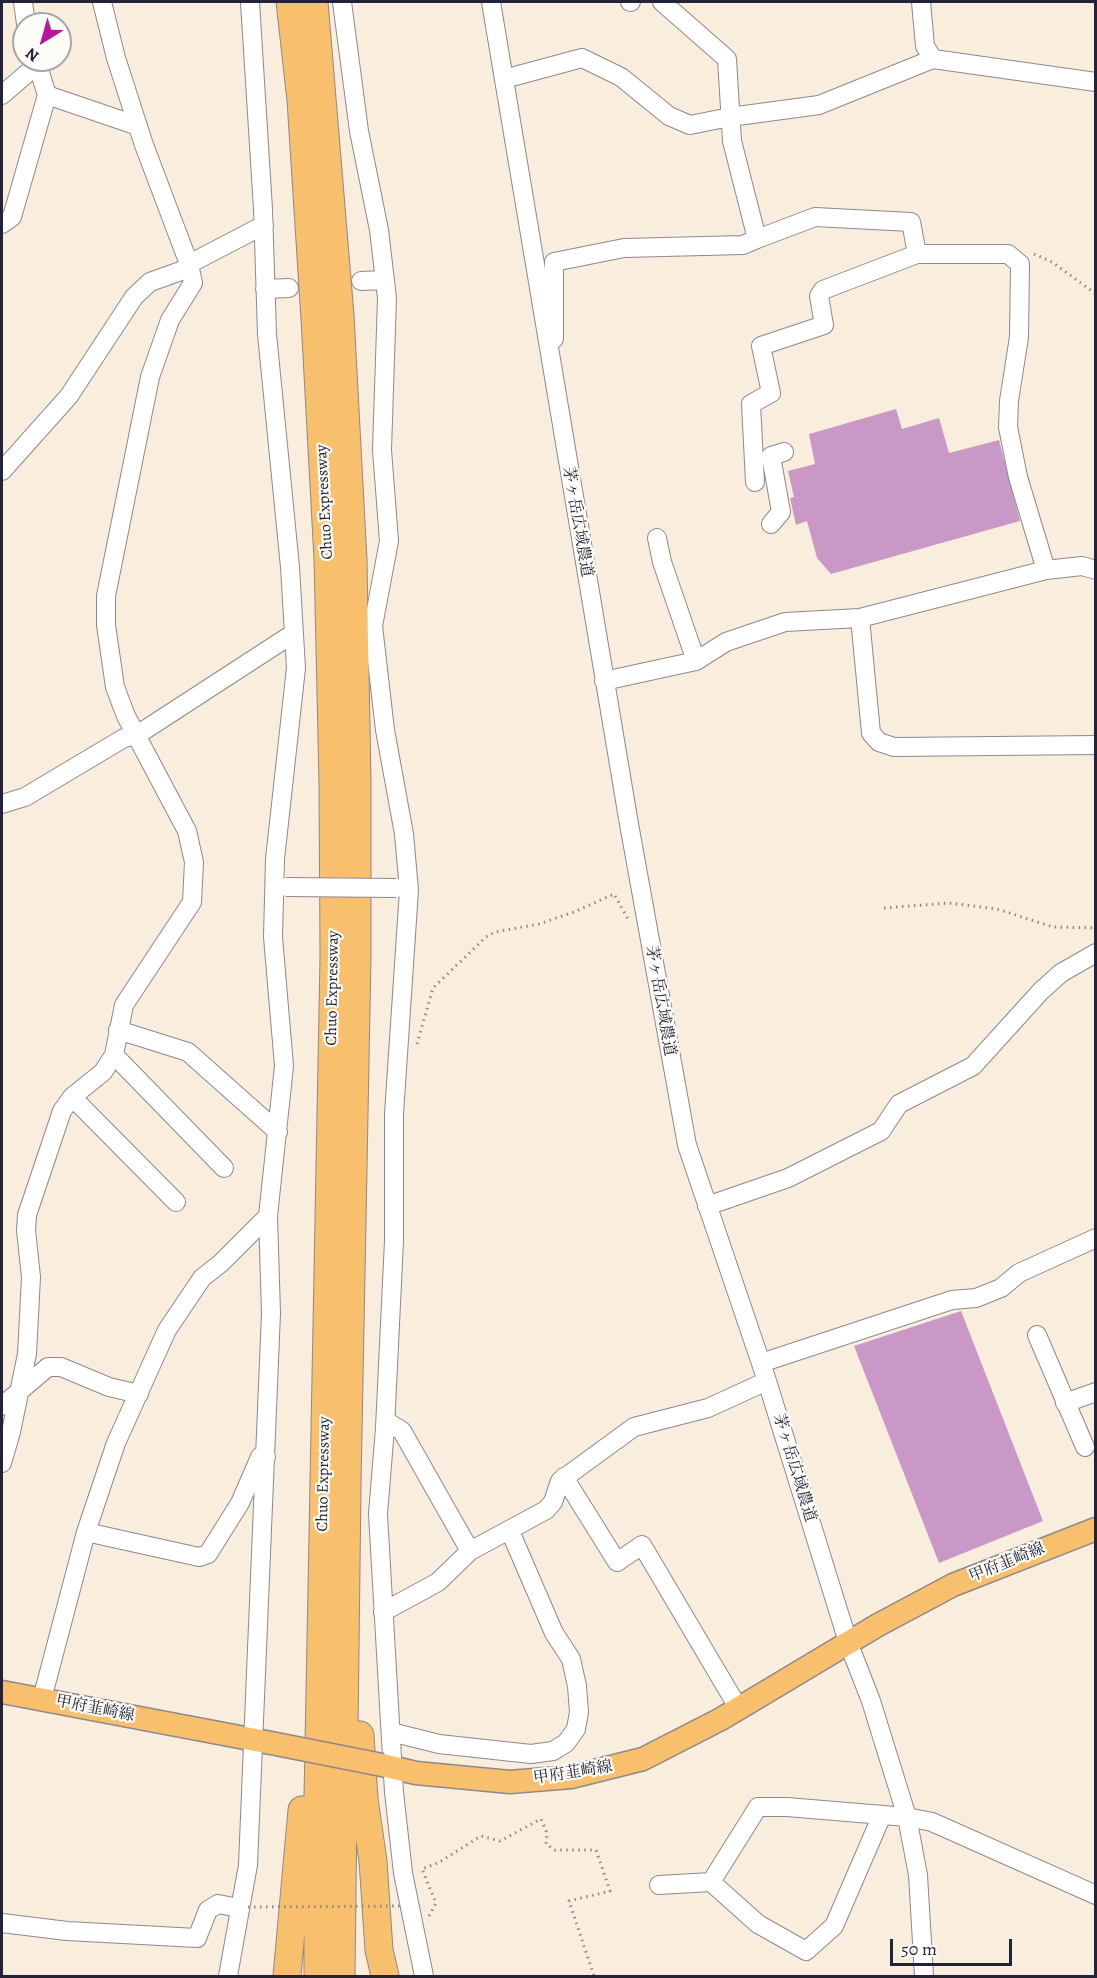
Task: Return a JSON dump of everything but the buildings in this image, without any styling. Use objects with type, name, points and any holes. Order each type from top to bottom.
[{"type":"highway","name":"Chuo Expressway","points":[[290,2],[301,100],[318,364],[328,559],[333,783],[334,957],[322,1573],[318,1977]]},
{"type":"highway","name":"Chuo Expressway","points":[[314,2],[340,315],[353,560],[357,956],[341,1977]]},
{"type":"highway","points":[[347,1486],[364,1799],[373,1861],[379,1950],[385,1977]]},
{"type":"highway","points":[[287,1977],[322,1573]]},
{"type":"main road","name":"甲府韮崎線","points":[[2,1692],[388,1767],[510,1782],[571,1777],[643,1760],[739,1709],[848,1642],[953,1585],[1095,1529]]},
{"type":"street","points":[[2,1463],[27,1354],[32,1277],[26,1230],[27,1215],[62,1111],[72,1098],[103,1072],[114,1055],[124,1005],[192,902],[194,862],[187,831],[115,687],[106,625],[106,596],[150,377],[170,320],[193,283],[189,266],[138,126],[116,58],[102,2]]},
{"type":"street","points":[[228,1977],[243,1907],[259,1741],[271,1313],[268,1216],[284,1066],[273,937],[280,886],[296,668],[267,334],[264,225],[250,2]]},
{"type":"street","points":[[342,2],[359,131],[379,230],[387,298],[382,450],[389,542],[373,626],[403,889],[386,1421],[378,1514],[391,1732],[388,1767],[403,1873],[424,1977]]},
{"type":"street","name":"茅ヶ岳広域農道","points":[[491,2],[604,681],[687,1145],[766,1381],[848,1642],[871,1701],[907,1817],[918,1875],[924,1977]]},
{"type":"street","points":[[662,2],[727,59],[732,141],[757,239]]},
{"type":"street","points":[[921,2],[925,46],[933,59]]},
{"type":"street","points":[[504,79],[582,58],[621,77],[669,116],[690,125],[819,105],[933,59],[1095,82]]},
{"type":"street","points":[[2,95],[26,72]]},
{"type":"street","points":[[2,224],[12,217],[47,95],[40,72]]},
{"type":"street","points":[[47,95],[138,126]]},
{"type":"street","points":[[546,342],[556,338],[554,262],[624,248],[743,245],[815,217],[911,222],[917,254]]},
{"type":"street","points":[[2,471],[69,396],[134,297],[150,282],[189,266],[264,225]]},
{"type":"street","points":[[755,482],[751,404],[771,393],[761,346],[824,325],[819,296],[823,290],[917,254],[1008,254],[1020,264],[1019,337],[1009,401],[1008,426],[1018,477],[1046,570]]},
{"type":"street","points":[[361,281],[385,280]]},
{"type":"street","points":[[265,289],[289,288]]},
{"type":"street","points":[[771,524],[781,512],[771,456],[784,452]]},
{"type":"street","points":[[657,538],[662,562],[696,661]]},
{"type":"street","points":[[604,681],[696,661],[726,642],[784,622],[860,618],[1046,570],[1082,566],[1095,570]]},
{"type":"street","points":[[860,618],[870,733],[879,742],[894,747],[1095,745]]},
{"type":"street","points":[[2,804],[25,797],[124,738],[137,735],[294,633]]},
{"type":"street","points":[[280,886],[403,889]]},
{"type":"street","points":[[707,1206],[788,1178],[881,1131],[900,1104],[973,1066],[1041,991],[1061,973],[1095,953]]},
{"type":"street","points":[[118,1030],[188,1052],[278,1132]]},
{"type":"street","points":[[114,1055],[224,1168]]},
{"type":"street","points":[[72,1098],[176,1202]]},
{"type":"street","points":[[42,1698],[86,1532],[116,1443],[167,1330],[202,1278],[221,1263],[268,1216]]},
{"type":"street","points":[[760,1363],[952,1300],[976,1298],[1001,1288],[1019,1273],[1095,1240]]},
{"type":"street","points":[[1037,1335],[1085,1447]]},
{"type":"street","points":[[2,1406],[48,1367],[61,1367],[109,1387],[139,1394]]},
{"type":"street","points":[[383,1612],[438,1582],[470,1551],[546,1510],[553,1502],[560,1481],[634,1427],[708,1408],[766,1381]]},
{"type":"street","points":[[1065,1403],[1095,1392]]},
{"type":"street","points":[[386,1421],[402,1431],[470,1551]]},
{"type":"street","points":[[86,1532],[199,1557],[208,1554],[240,1503],[260,1457],[266,1458]]},
{"type":"street","points":[[564,1478],[617,1562],[642,1545],[739,1709]]},
{"type":"street","points":[[391,1732],[439,1744],[531,1754],[553,1751],[566,1743],[576,1729],[579,1712],[577,1686],[571,1659],[554,1633],[510,1531]]},
{"type":"street","points":[[542,1780],[543,1753]]},
{"type":"street","points":[[711,1882],[758,1807],[787,1807],[907,1817],[932,1822],[1095,1895]]},
{"type":"street","points":[[659,1885],[711,1882],[758,1924],[806,1951],[834,1926],[882,1815]]},
{"type":"street","points":[[2,1923],[68,1931],[197,1938],[208,1910],[218,1904],[243,1907]]},
{"type":"path","points":[[1008,254],[1036,254],[1052,262],[1095,294]]},
{"type":"path","points":[[398,1066],[413,1057],[433,988],[486,937],[495,932],[539,924],[574,912],[614,894],[628,921],[645,917]]},
{"type":"path","points":[[884,908],[949,903],[997,909],[1053,927],[1095,928]]},
{"type":"path","points":[[428,1917],[434,1911],[436,1903],[422,1869],[438,1863],[481,1836],[500,1841],[541,1819],[547,1833],[546,1844],[555,1850],[596,1850],[610,1891],[569,1901],[594,1977]]},
{"type":"path","points":[[243,1907],[402,1906]]}]
